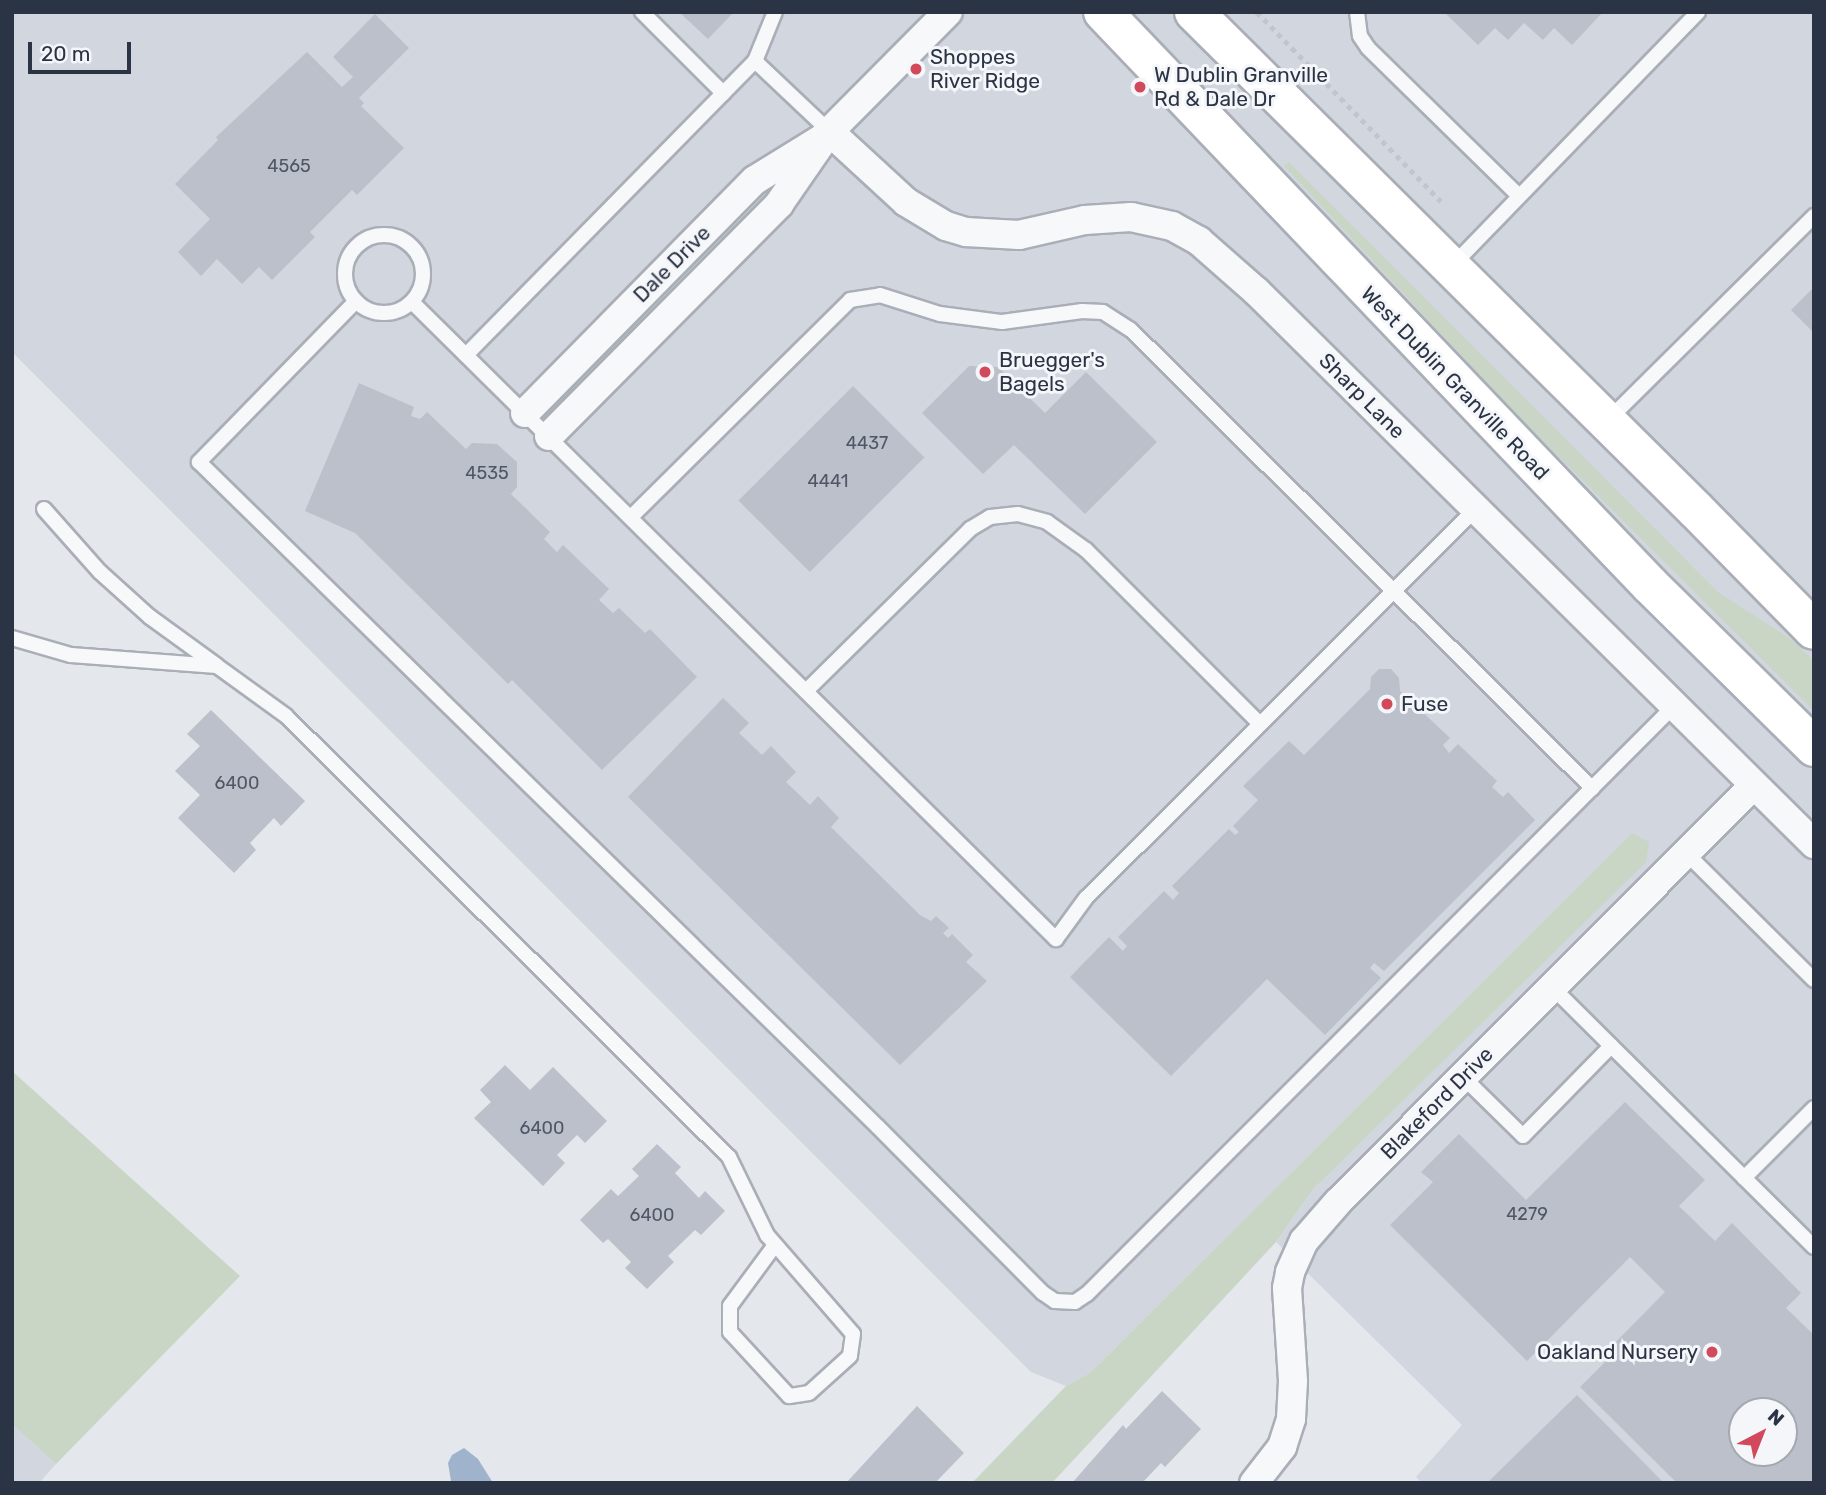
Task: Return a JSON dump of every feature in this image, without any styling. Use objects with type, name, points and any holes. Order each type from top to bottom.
[{"type":"main road","name":"West Dublin Granville Road","points":[[1103,12],[1650,585],[1814,747]]},
{"type":"main road","points":[[1194,12],[1814,631]]},
{"type":"street","name":"Dale Drive","points":[[549,436],[779,204],[830,132],[948,12]]},
{"type":"street","name":"Dale Drive","points":[[525,413],[755,180],[830,132]]},
{"type":"street","name":"Sharp Lane","points":[[830,132],[895,192],[946,226],[966,232],[1009,235],[1095,219],[1132,217],[1162,222],[1191,236],[1256,291],[1814,844]]},
{"type":"street","name":"Blakeford Drive","points":[[1254,1483],[1282,1447],[1291,1419],[1293,1381],[1287,1289],[1290,1272],[1304,1241],[1330,1210],[1754,785]]},
{"type":"lane","points":[[642,12],[723,93]]},
{"type":"lane","points":[[466,355],[755,61],[775,12]]},
{"type":"lane","points":[[1357,12],[1358,29],[1368,48],[1518,195]]},
{"type":"lane","points":[[1450,268],[1698,12]]},
{"type":"lane","points":[[755,61],[830,132]]},
{"type":"lane","points":[[1606,422],[1814,215]]},
{"type":"lane","points":[[384,235],[408,243],[419,257],[423,280],[412,302],[401,310],[387,313],[374,312],[356,301],[348,290],[345,276],[349,257],[361,242],[384,235]]},
{"type":"lane","points":[[631,517],[850,300],[864,295],[880,295],[940,314],[1002,322],[1096,311],[1115,317],[1131,330],[1592,788]]},
{"type":"lane","points":[[356,301],[199,461],[1050,1299],[1070,1303],[1087,1294],[1674,706]]},
{"type":"lane","points":[[412,302],[1056,939],[1086,898],[1476,509]]},
{"type":"lane","points":[[44,509],[100,572],[150,617],[286,716],[729,1157],[767,1235],[853,1334],[850,1356],[809,1393],[789,1396],[730,1332],[730,1306],[775,1245]]},
{"type":"lane","points":[[806,691],[970,529],[990,517],[1018,514],[1047,522],[1087,550],[1260,724]]},
{"type":"lane","points":[[12,638],[71,655],[217,666]]},
{"type":"lane","points":[[1686,853],[1814,981]]},
{"type":"lane","points":[[1552,987],[1814,1247]]},
{"type":"lane","points":[[1463,1077],[1522,1136],[1611,1046]]},
{"type":"lane","points":[[1744,1178],[1814,1108]]},
{"type":"path","points":[[1257,12],[1450,211]]},
{"type":"shaded area","points":[[12,12],[1814,12],[1814,1483],[1422,1483],[1416,1477],[1462,1425],[1276,1242],[1314,1188],[1632,833],[1090,1373],[1066,1386],[1031,1372],[12,352]]},
{"type":"shaded area","points":[[12,1424],[56,1464],[39,1483],[12,1483]]},
{"type":"green space","points":[[1289,162],[1718,592],[1792,640],[1814,661],[1814,711],[1517,415],[1284,166]]},
{"type":"green space","points":[[1632,833],[1649,842],[1646,862],[1314,1188],[1276,1242],[1052,1483],[972,1483],[1066,1386],[1090,1373]]},
{"type":"green space","points":[[12,1071],[240,1276],[56,1464],[12,1424]]},
{"type":"water","points":[[464,1448],[478,1459],[493,1483],[451,1481],[448,1463],[452,1455]]},
{"type":"building","points":[[679,12],[734,12],[708,39]]},
{"type":"building","points":[[1444,12],[1603,12],[1572,45],[1554,28],[1543,40],[1524,23],[1508,40],[1495,28],[1478,45]]},
{"type":"building","points":[[375,14],[409,48],[359,98],[364,103],[361,106],[404,148],[357,195],[352,190],[310,232],[315,237],[272,280],[259,267],[242,284],[217,259],[201,276],[178,252],[210,219],[175,184],[218,140],[216,137],[307,52],[342,87],[353,77],[333,57]]},
{"type":"building","points":[[1814,287],[1814,333],[1791,310]]},
{"type":"building","points":[[969,366],[998,367],[1045,413],[1086,372],[1157,442],[1085,514],[1014,445],[983,474],[922,413]]},
{"type":"building","points":[[359,383],[414,407],[411,416],[420,419],[427,412],[466,449],[472,443],[497,444],[517,462],[517,487],[511,494],[550,532],[544,539],[557,552],[563,545],[609,589],[599,600],[613,613],[619,608],[645,633],[650,629],[697,677],[602,770],[512,680],[508,684],[355,533],[305,511]]},
{"type":"building","points":[[853,386],[924,457],[810,572],[738,501]]},
{"type":"building","points":[[1379,669],[1391,669],[1399,678],[1400,691],[1450,738],[1443,745],[1449,753],[1458,744],[1497,781],[1492,787],[1503,797],[1508,792],[1535,820],[1384,971],[1374,963],[1370,968],[1381,978],[1325,1035],[1267,979],[1171,1076],[1070,977],[1109,937],[1123,951],[1127,946],[1118,937],[1164,891],[1173,900],[1179,893],[1172,886],[1229,829],[1235,835],[1239,832],[1233,826],[1258,800],[1243,786],[1289,741],[1304,755],[1370,689],[1371,677]]},
{"type":"building","points":[[723,698],[749,723],[739,733],[762,755],[771,746],[796,772],[786,782],[810,805],[818,796],[839,818],[831,827],[920,915],[931,921],[936,916],[949,928],[943,933],[948,938],[952,934],[973,955],[966,962],[987,981],[900,1065],[628,797]]},
{"type":"building","points":[[211,710],[305,801],[281,826],[274,818],[250,843],[256,850],[234,873],[178,818],[200,795],[175,771],[200,746],[187,734]]},
{"type":"building","points":[[505,1065],[530,1090],[553,1067],[607,1121],[585,1143],[577,1135],[557,1155],[565,1163],[543,1186],[474,1118],[491,1102],[480,1090]]},
{"type":"building","points":[[1625,1102],[1705,1180],[1679,1206],[1715,1241],[1732,1223],[1801,1293],[1786,1308],[1814,1335],[1814,1483],[1677,1483],[1580,1387],[1612,1355],[1608,1350],[1665,1292],[1630,1257],[1527,1361],[1390,1225],[1433,1182],[1421,1172],[1459,1134],[1526,1200]]},
{"type":"building","points":[[657,1144],[681,1167],[675,1173],[699,1198],[705,1191],[725,1211],[701,1235],[695,1230],[668,1256],[674,1262],[647,1289],[625,1268],[631,1262],[608,1239],[603,1243],[580,1220],[611,1189],[618,1196],[639,1176],[632,1169]]},
{"type":"building","points":[[1162,1391],[1201,1429],[1165,1467],[1161,1463],[1142,1483],[1072,1483],[1123,1425],[1126,1429]]},
{"type":"building","points":[[1577,1395],[1664,1483],[1487,1483]]},
{"type":"building","points":[[917,1406],[964,1453],[935,1483],[846,1483]]},
{"type":"place","name":"Shoppes River Ridge","points":[[916,69]]},
{"type":"place","name":"W Dublin Granville Rd & Dale Dr","points":[[1140,87]]},
{"type":"place","name":"Bruegger's Bagels","points":[[985,372]]},
{"type":"place","name":"Fuse","points":[[1387,704]]},
{"type":"place","name":"Oakland Nursery","points":[[1712,1352]]}]
